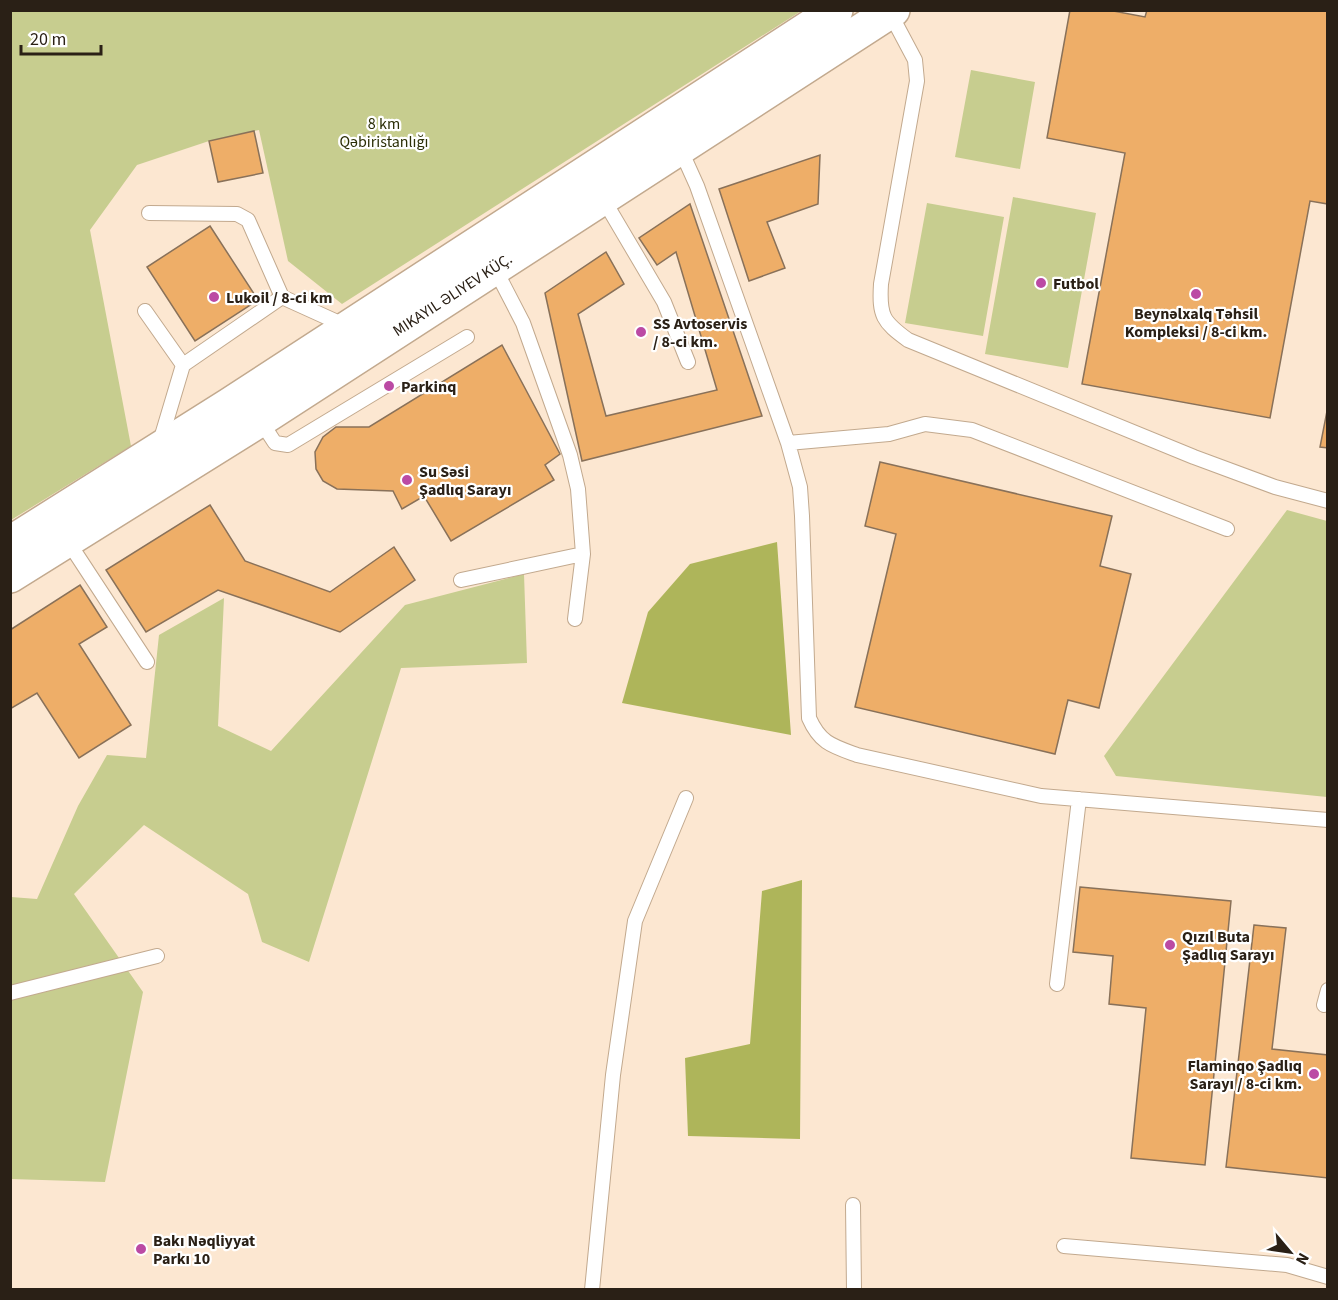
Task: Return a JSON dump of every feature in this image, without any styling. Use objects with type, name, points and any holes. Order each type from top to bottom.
[{"type":"main road","points":[[10,576],[260,420],[602,197],[672,135],[836,10]]},
{"type":"main road","points":[[10,543],[348,327],[672,135],[891,12]]},
{"type":"lane","points":[[891,12],[915,60],[917,81],[881,284],[880,309],[889,326],[908,340],[1194,457],[1275,487],[1328,501]]},
{"type":"lane","points":[[672,135],[697,186],[788,443],[800,487],[809,718],[816,735],[834,747],[857,754],[1041,796],[1328,820]]},
{"type":"lane","points":[[602,197],[664,302],[688,362]]},
{"type":"lane","points":[[149,213],[237,214],[248,220],[282,297],[348,327]]},
{"type":"lane","points":[[494,267],[523,323],[570,455],[578,489],[583,554],[574,619]]},
{"type":"lane","points":[[158,450],[183,365],[282,297]]},
{"type":"lane","points":[[145,311],[183,365]]},
{"type":"lane","points":[[260,420],[275,442],[288,445],[466,337]]},
{"type":"lane","points":[[788,443],[889,434],[917,425],[940,424],[972,430],[1227,529]]},
{"type":"lane","points":[[67,540],[147,662]]},
{"type":"lane","points":[[461,580],[583,554]]},
{"type":"lane","points":[[592,1290],[613,1075],[635,921],[686,798]]},
{"type":"lane","points":[[1057,984],[1079,799]]},
{"type":"lane","points":[[10,993],[157,956]]},
{"type":"lane","points":[[1324,1005],[1328,990]]},
{"type":"lane","points":[[853,1205],[854,1290]]},
{"type":"lane","points":[[1064,1246],[1287,1265],[1328,1277]]},
{"type":"green space","name":"8 km Qəbiristanlığı","points":[[11,11],[801,11],[342,304],[288,261],[259,130],[209,141],[137,165],[90,230],[131,446],[11,520]]},
{"type":"green space","points":[[971,70],[1035,82],[1020,169],[955,157]]},
{"type":"green space","name":"Futbol","points":[[1013,197],[1096,213],[1068,368],[985,354]]},
{"type":"green space","points":[[927,203],[1004,217],[983,336],[905,323]]},
{"type":"green space","points":[[1287,510],[1327,521],[1327,797],[1116,776],[1104,756]]},
{"type":"green space","points":[[777,542],[791,735],[622,703],[648,612],[690,564]]},
{"type":"green space","points":[[524,574],[527,663],[401,668],[309,962],[262,942],[248,894],[144,825],[74,894],[143,992],[105,1182],[11,1179],[11,897],[37,899],[78,806],[107,755],[146,758],[159,635],[224,598],[218,726],[271,751],[405,605]]},
{"type":"green space","points":[[802,880],[800,1139],[688,1136],[685,1058],[750,1044],[762,891]]},
{"type":"building","name":"Beynəlxalq Təhsil Kompleksi / 8-ci km.","points":[[1070,10],[1108,10],[1145,17],[1147,10],[1328,10],[1328,204],[1310,201],[1270,418],[1082,384],[1125,153],[1047,138]]},
{"type":"building","points":[[254,131],[263,173],[218,182],[209,141]]},
{"type":"building","points":[[820,155],[818,204],[767,222],[785,268],[749,281],[719,189]]},
{"type":"building","points":[[690,204],[762,416],[582,461],[545,293],[606,252],[624,284],[578,314],[606,416],[717,390],[676,252],[657,265],[639,238]]},
{"type":"building","points":[[210,226],[258,300],[195,341],[147,267]]},
{"type":"building","points":[[502,345],[560,454],[545,465],[554,480],[451,541],[424,496],[402,509],[393,491],[337,489],[323,481],[316,469],[315,452],[323,437],[336,427],[369,427]]},
{"type":"building","points":[[1328,406],[1328,448],[1320,447]]},
{"type":"building","points":[[880,462],[1112,516],[1100,566],[1131,574],[1099,708],[1068,700],[1055,754],[855,707],[896,534],[865,526]]},
{"type":"building","points":[[210,505],[245,561],[330,592],[394,547],[415,580],[340,632],[218,590],[146,632],[106,570]]},
{"type":"building","points":[[80,585],[107,627],[79,644],[131,725],[79,758],[37,693],[10,709],[10,630]]},
{"type":"building","points":[[1080,887],[1231,901],[1205,1165],[1131,1158],[1146,1008],[1109,1004],[1113,956],[1073,952]]},
{"type":"building","points":[[1254,925],[1286,928],[1272,1049],[1328,1055],[1328,1178],[1226,1167]]},
{"type":"place","name":"Futbol","points":[[1041,283]]},
{"type":"place","name":"Beynəlxalq Təhsil Kompleksi / 8-ci km.","points":[[1196,294]]},
{"type":"place","name":"Lukoil / 8-ci km","points":[[214,297]]},
{"type":"place","name":"SS Avtoservis / 8-ci km.","points":[[641,332]]},
{"type":"place","name":"Parkinq","points":[[389,386]]},
{"type":"place","name":"Su Səsi Şadlıq Sarayı","points":[[407,480]]},
{"type":"place","name":"Qızıl Buta Şadlıq Sarayı","points":[[1170,945]]},
{"type":"place","name":"Flaminqo Şadlıq Sarayı / 8-ci km.","points":[[1314,1074]]},
{"type":"place","name":"Bakı Nəqliyyat Parkı 10","points":[[141,1249]]}]
